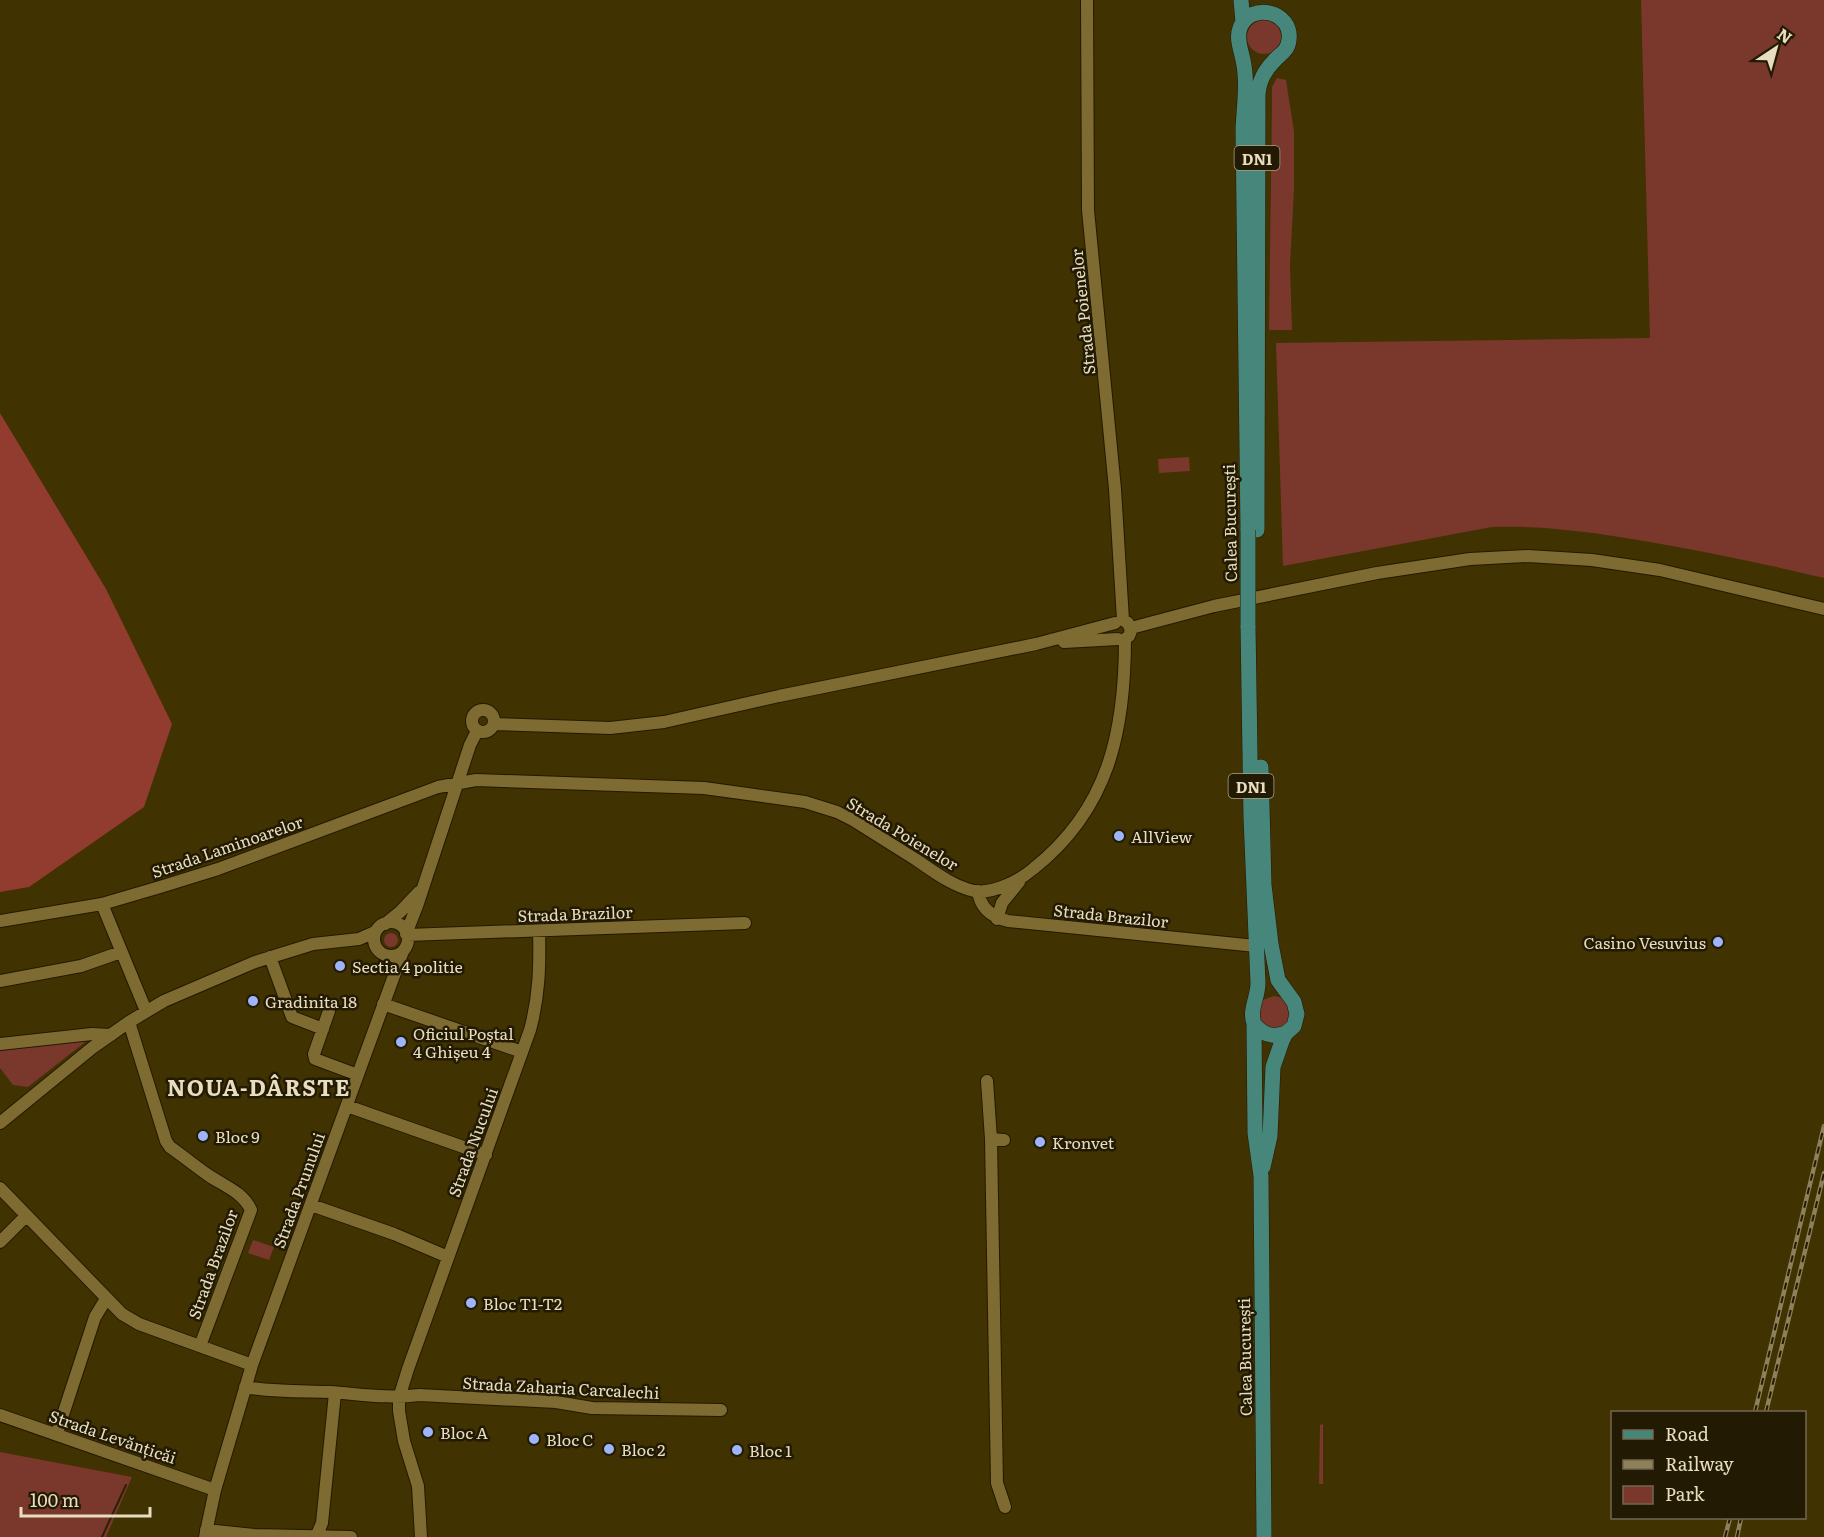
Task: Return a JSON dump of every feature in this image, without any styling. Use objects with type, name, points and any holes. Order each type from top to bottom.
[{"type":"main road","name":"Calea București","points":[[1240,0],[1243,22]]},
{"type":"main road","name":"Calea București","points":[[1252,530],[1243,129],[1245,72],[1238,34],[1243,22],[1263,6],[1284,21],[1289,33],[1287,48],[1274,60],[1261,79],[1258,94],[1251,818],[1257,999],[1252,1011],[1255,1133],[1261,1176],[1264,1537]]},
{"type":"main road","points":[[1240,48],[1258,62],[1274,60]]},
{"type":"main road","name":"Calea București","points":[[1252,625],[1264,885],[1278,980],[1297,1008],[1294,1026],[1286,1033],[1273,1067],[1270,1136],[1261,1176]]},
{"type":"main road","points":[[1257,999],[1269,991],[1289,996]]},
{"type":"main road","points":[[1254,1024],[1259,1030],[1272,1036],[1286,1033]]},
{"type":"street","name":"Strada Poienelor","points":[[458,782],[476,780],[704,788],[805,802],[837,812],[853,820],[950,882],[978,891],[1000,887],[1024,877],[1063,844],[1096,796],[1107,771],[1115,745],[1123,699],[1122,630],[1113,466],[1088,210],[1087,0]]},
{"type":"street","points":[[494,724],[610,728],[664,722],[779,696],[1036,644],[1122,630],[1214,606],[1377,573],[1470,559],[1528,556],[1592,560],[1660,570],[1824,609]]},
{"type":"street","points":[[477,711],[490,712],[494,718],[494,724],[487,732],[477,731],[472,726],[471,719],[477,711]]},
{"type":"street","points":[[333,941],[391,956],[403,951],[470,745],[477,731]]},
{"type":"street","name":"Strada Laminoarelor","points":[[0,921],[102,904],[218,869],[438,787],[458,782]]},
{"type":"street","points":[[978,891],[979,901],[984,909],[997,919],[1002,903],[1014,886],[1024,877]]},
{"type":"street","points":[[381,953],[374,942],[380,928],[400,912],[422,889]]},
{"type":"street","points":[[102,904],[146,1011]]},
{"type":"street","name":"Strada Brazilor","points":[[997,919],[1256,946]]},
{"type":"street","points":[[0,1123],[129,1022],[187,991],[270,957],[313,944],[359,939],[395,923],[407,934]]},
{"type":"street","name":"Strada Brazilor","points":[[407,934],[538,932],[745,923]]},
{"type":"street","name":"Strada Nucului","points":[[421,1537],[418,1486],[403,1436],[399,1398],[537,1006],[538,932]]},
{"type":"street","name":"Strada Prunului","points":[[205,1534],[215,1490],[252,1365],[403,951]]},
{"type":"street","points":[[0,981],[81,966],[121,952]]},
{"type":"street","name":"Strada Prunului","points":[[381,953],[387,973],[382,1004]]},
{"type":"street","points":[[270,957],[292,1017],[322,1029]]},
{"type":"street","points":[[382,1004],[522,1052]]},
{"type":"street","points":[[329,1011],[314,1054],[315,1059],[358,1075]]},
{"type":"street","name":"Strada Brazilor","points":[[129,1022],[166,1141],[170,1147],[198,1168],[241,1196],[247,1201],[250,1210],[200,1346]]},
{"type":"street","points":[[0,1044],[92,1034],[111,1035]]},
{"type":"street","points":[[987,1082],[997,1139],[1001,1419],[997,1483],[1005,1507]]},
{"type":"street","points":[[347,1106],[486,1155]]},
{"type":"street","points":[[0,1188],[106,1299],[129,1319],[252,1365]]},
{"type":"street","points":[[311,1205],[394,1234],[448,1257]]},
{"type":"street","points":[[0,1242],[26,1216]]},
{"type":"street","points":[[57,1433],[98,1311],[106,1299]]},
{"type":"street","points":[[245,1387],[399,1398]]},
{"type":"street","points":[[317,1536],[322,1523],[335,1393]]},
{"type":"street","name":"Strada Zaharia Carcalechi","points":[[399,1398],[419,1395],[555,1402],[592,1408],[721,1410]]},
{"type":"street","name":"Strada Levănțicăi","points":[[0,1415],[215,1490]]},
{"type":"street","points":[[205,1534],[351,1537]]},
{"type":"green space","points":[[1641,0],[1824,0],[1824,578],[1619,537],[1556,529],[1513,527],[1492,527],[1283,566],[1276,343],[1650,338]]},
{"type":"green space","points":[[1264,20],[1276,25],[1281,37],[1276,49],[1264,54],[1252,49],[1247,37],[1252,25]]},
{"type":"green space","points":[[1277,78],[1286,80],[1294,131],[1290,265],[1292,330],[1269,330],[1272,87]]},
{"type":"green space","points":[[1189,457],[1190,471],[1159,473],[1158,459]]},
{"type":"green space","points":[[388,933],[394,933],[398,940],[394,947],[388,947],[384,943],[384,937]]},
{"type":"green space","points":[[1274,996],[1285,1001],[1289,1007],[1291,1019],[1279,1030],[1263,1027],[1257,1011],[1263,1000]]},
{"type":"green space","points":[[89,1039],[28,1087],[13,1085],[0,1068],[0,1050]]},
{"type":"green space","points":[[253,1240],[274,1247],[269,1260],[248,1253]]},
{"type":"green space","points":[[1323,1424],[1323,1484],[1319,1484],[1320,1425]]},
{"type":"green space","points":[[0,1452],[132,1477],[106,1537],[0,1537]]},
{"type":"shaded area","points":[[0,413],[106,589],[172,724],[144,807],[29,887],[0,892]]},
{"type":"waterway","points":[[102,1537],[126,1485]]},
{"type":"railway","points":[[1755,1411],[1824,1126]]},
{"type":"railway","points":[[1766,1411],[1824,1173]]},
{"type":"railway","points":[[1725,1537],[1730,1519]]},
{"type":"railway","points":[[1737,1537],[1741,1519]]},
{"type":"place","name":"AllView","points":[[1119,836]]},
{"type":"place","name":"Casino Vesuvius","points":[[1718,942]]},
{"type":"place","name":"Sectia 4 politie","points":[[340,966]]},
{"type":"place","name":"Gradinita 18","points":[[253,1001]]},
{"type":"place","name":"Oficiul Poștal 4 Ghișeu 4","points":[[401,1042]]},
{"type":"place","name":"Bloc 9","points":[[203,1136]]},
{"type":"place","name":"Kronvet","points":[[1040,1142]]},
{"type":"place","name":"Bloc T1-T2","points":[[471,1303]]},
{"type":"place","name":"Bloc A","points":[[428,1432]]},
{"type":"place","name":"Bloc C","points":[[534,1439]]},
{"type":"place","name":"Bloc 2","points":[[609,1449]]},
{"type":"place","name":"Bloc 1","points":[[737,1450]]},
{"type":"district","name":"NOUA-DÂRSTE","points":[[259,1086]]}]
